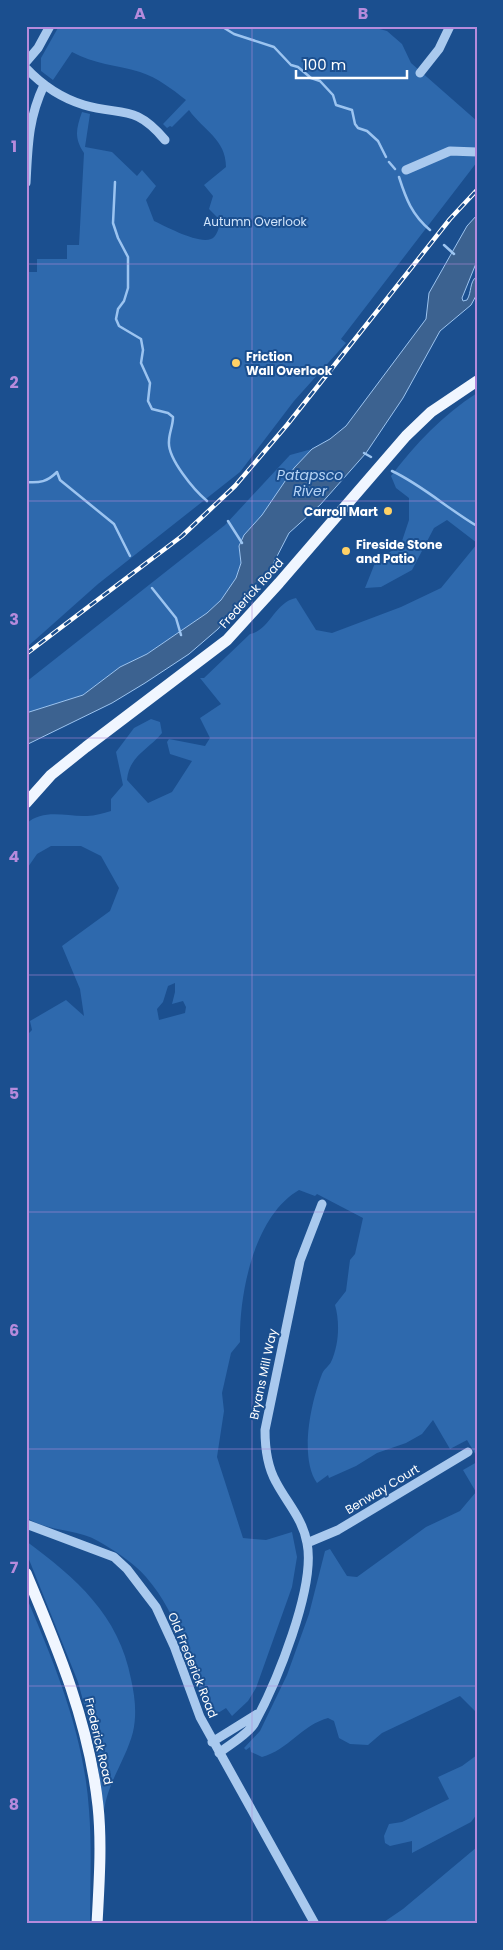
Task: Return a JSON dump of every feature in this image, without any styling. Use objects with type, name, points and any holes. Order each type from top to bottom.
[{"type":"main road","name":"Frederick Road","points":[[26,803],[51,776],[86,747],[227,640],[406,436],[431,412],[477,381]]},
{"type":"main road","name":"Frederick Road","points":[[26,1574],[73,1691],[94,1775],[99,1830],[97,1924]]},
{"type":"street","points":[[26,62],[38,48],[50,26]]},
{"type":"street","points":[[420,73],[439,49],[450,26]]},
{"type":"street","points":[[26,68],[57,94],[85,105],[118,110],[139,116],[156,128],[165,140]]},
{"type":"street","points":[[26,183],[32,112],[44,85]]},
{"type":"street","points":[[406,170],[450,152],[477,152]]},
{"type":"street","name":"Bryans Mill Way","points":[[219,1753],[251,1728],[271,1688],[302,1602],[308,1573],[308,1543],[298,1518],[271,1470],[265,1447],[265,1430],[300,1261],[322,1204]]},
{"type":"street","name":"Benway Court","points":[[308,1543],[338,1530],[468,1452]]},
{"type":"street","name":"Old Frederick Road","points":[[26,1524],[114,1556],[127,1569],[156,1607],[167,1628],[191,1696],[212,1742],[281,1858],[315,1924]]},
{"type":"street","name":"Bryans Mill Way","points":[[212,1742],[257,1714]]},
{"type":"green space","name":"Autumn Overlook","points":[[59,26],[368,26],[387,31],[402,44],[411,63],[477,121],[477,162],[341,339],[346,343],[294,401],[240,472],[98,584],[26,648],[26,272],[37,272],[37,259],[67,259],[67,245],[79,245],[84,153],[77,138],[77,133],[82,112],[90,114],[85,147],[112,152],[137,176],[142,170],[156,186],[146,200],[154,221],[182,234],[205,240],[213,238],[216,234],[221,221],[209,209],[213,196],[204,185],[226,167],[225,157],[218,142],[189,110],[172,127],[167,128],[163,124],[186,100],[153,77],[105,64],[72,52],[53,80],[41,71],[41,58]]},
{"type":"green space","points":[[477,393],[477,543],[447,520],[434,528],[412,570],[381,587],[365,588],[377,558],[400,547],[409,520],[409,498],[396,488],[391,476],[430,431]]},
{"type":"green space","points":[[312,449],[294,468],[262,515],[244,535],[239,546],[241,563],[236,578],[221,600],[207,613],[147,654],[120,667],[83,695],[26,713],[26,682],[225,525],[290,455]]},
{"type":"green space","points":[[477,544],[477,1457],[467,1440],[450,1449],[433,1420],[422,1434],[406,1443],[377,1453],[356,1466],[329,1478],[328,1475],[317,1483],[309,1459],[308,1444],[311,1414],[322,1374],[331,1362],[336,1348],[338,1326],[335,1305],[346,1291],[350,1260],[355,1254],[363,1218],[317,1194],[315,1196],[299,1190],[284,1202],[271,1218],[260,1237],[252,1258],[242,1302],[240,1342],[231,1353],[222,1393],[224,1411],[217,1457],[243,1538],[266,1540],[292,1532],[297,1557],[292,1587],[256,1688],[248,1701],[232,1716],[226,1708],[210,1718],[177,1627],[168,1609],[146,1577],[130,1562],[98,1541],[80,1534],[34,1522],[26,1517],[26,1381],[28,1374],[26,1367],[26,1036],[32,1030],[30,1021],[66,1000],[84,1016],[80,989],[62,946],[110,911],[119,888],[101,856],[81,846],[51,846],[37,854],[26,870],[26,824],[40,816],[55,814],[90,816],[111,811],[111,799],[123,785],[116,752],[134,728],[151,719],[160,722],[162,733],[135,759],[131,765],[127,780],[148,803],[172,792],[192,761],[170,754],[167,742],[169,739],[205,746],[210,738],[200,718],[221,704],[200,678],[204,678],[250,634],[262,628],[277,610],[289,601],[296,598],[316,630],[332,633],[401,607],[441,588]],"holes":[[[175,983],[172,1004],[183,1001],[186,1007],[185,1013],[159,1020],[157,1009],[163,1002],[168,986]]]},
{"type":"green space","points":[[477,1462],[477,1713],[460,1696],[382,1733],[368,1745],[350,1744],[339,1738],[334,1721],[328,1718],[310,1726],[271,1754],[262,1757],[251,1752],[250,1747],[246,1750],[244,1748],[260,1731],[287,1675],[309,1614],[325,1551],[330,1549],[347,1576],[357,1577],[426,1527],[460,1511],[476,1492],[463,1470]]},
{"type":"green space","points":[[26,1541],[62,1569],[93,1600],[117,1636],[125,1656],[134,1699],[134,1725],[130,1742],[109,1790],[104,1810],[95,1745],[78,1682],[26,1552]]},
{"type":"green space","points":[[26,1596],[57,1674],[75,1727],[81,1754],[90,1824],[90,1924],[26,1924]]},
{"type":"green space","points":[[477,1755],[477,1814],[471,1822],[412,1853],[412,1841],[390,1846],[385,1843],[384,1836],[389,1824],[402,1822],[449,1799],[438,1777],[462,1766]]},
{"type":"green space","points":[[477,1847],[477,1924],[381,1924],[403,1909]]},
{"type":"water","name":"Patapsco River","points":[[477,215],[477,261],[462,298],[463,301],[467,300],[474,278],[477,276],[477,294],[471,305],[440,331],[403,398],[366,453],[320,505],[289,533],[271,568],[218,629],[189,654],[112,703],[26,745],[26,713],[83,695],[120,667],[147,654],[207,613],[221,600],[236,578],[241,563],[239,546],[244,535],[262,515],[294,468],[312,449],[330,439],[346,426],[426,319],[429,293],[467,226]]},
{"type":"waterway","points":[[221,26],[234,34],[274,47],[291,65],[298,67],[311,78],[320,81],[333,95],[336,105],[352,110],[355,124],[358,128],[367,131],[378,141],[386,157]]},
{"type":"waterway","points":[[389,162],[395,169]]},
{"type":"waterway","points":[[399,177],[410,206],[430,230]]},
{"type":"waterway","points":[[115,182],[113,223],[128,257],[128,288],[124,301],[118,309],[116,319],[119,326],[141,339],[143,350],[141,363],[150,383],[148,401],[152,409],[168,413],[173,417],[169,441],[172,456],[189,482],[207,501]]},
{"type":"waterway","points":[[444,245],[454,254]]},
{"type":"waterway","points":[[364,453],[371,457]]},
{"type":"waterway","points":[[392,471],[414,483],[477,526]]},
{"type":"waterway","points":[[26,482],[43,481],[57,472],[60,480],[114,524],[130,556]]},
{"type":"waterway","points":[[228,521],[242,543]]},
{"type":"waterway","points":[[152,588],[176,618],[181,635]]},
{"type":"railway","points":[[26,654],[182,536],[235,486],[287,425],[450,219],[477,190]]},
{"type":"place","name":"Friction Wall Overlook","points":[[236,363]]},
{"type":"place","name":"Carroll Mart","points":[[388,511]]},
{"type":"place","name":"Fireside Stone and Patio","points":[[346,551]]}]
